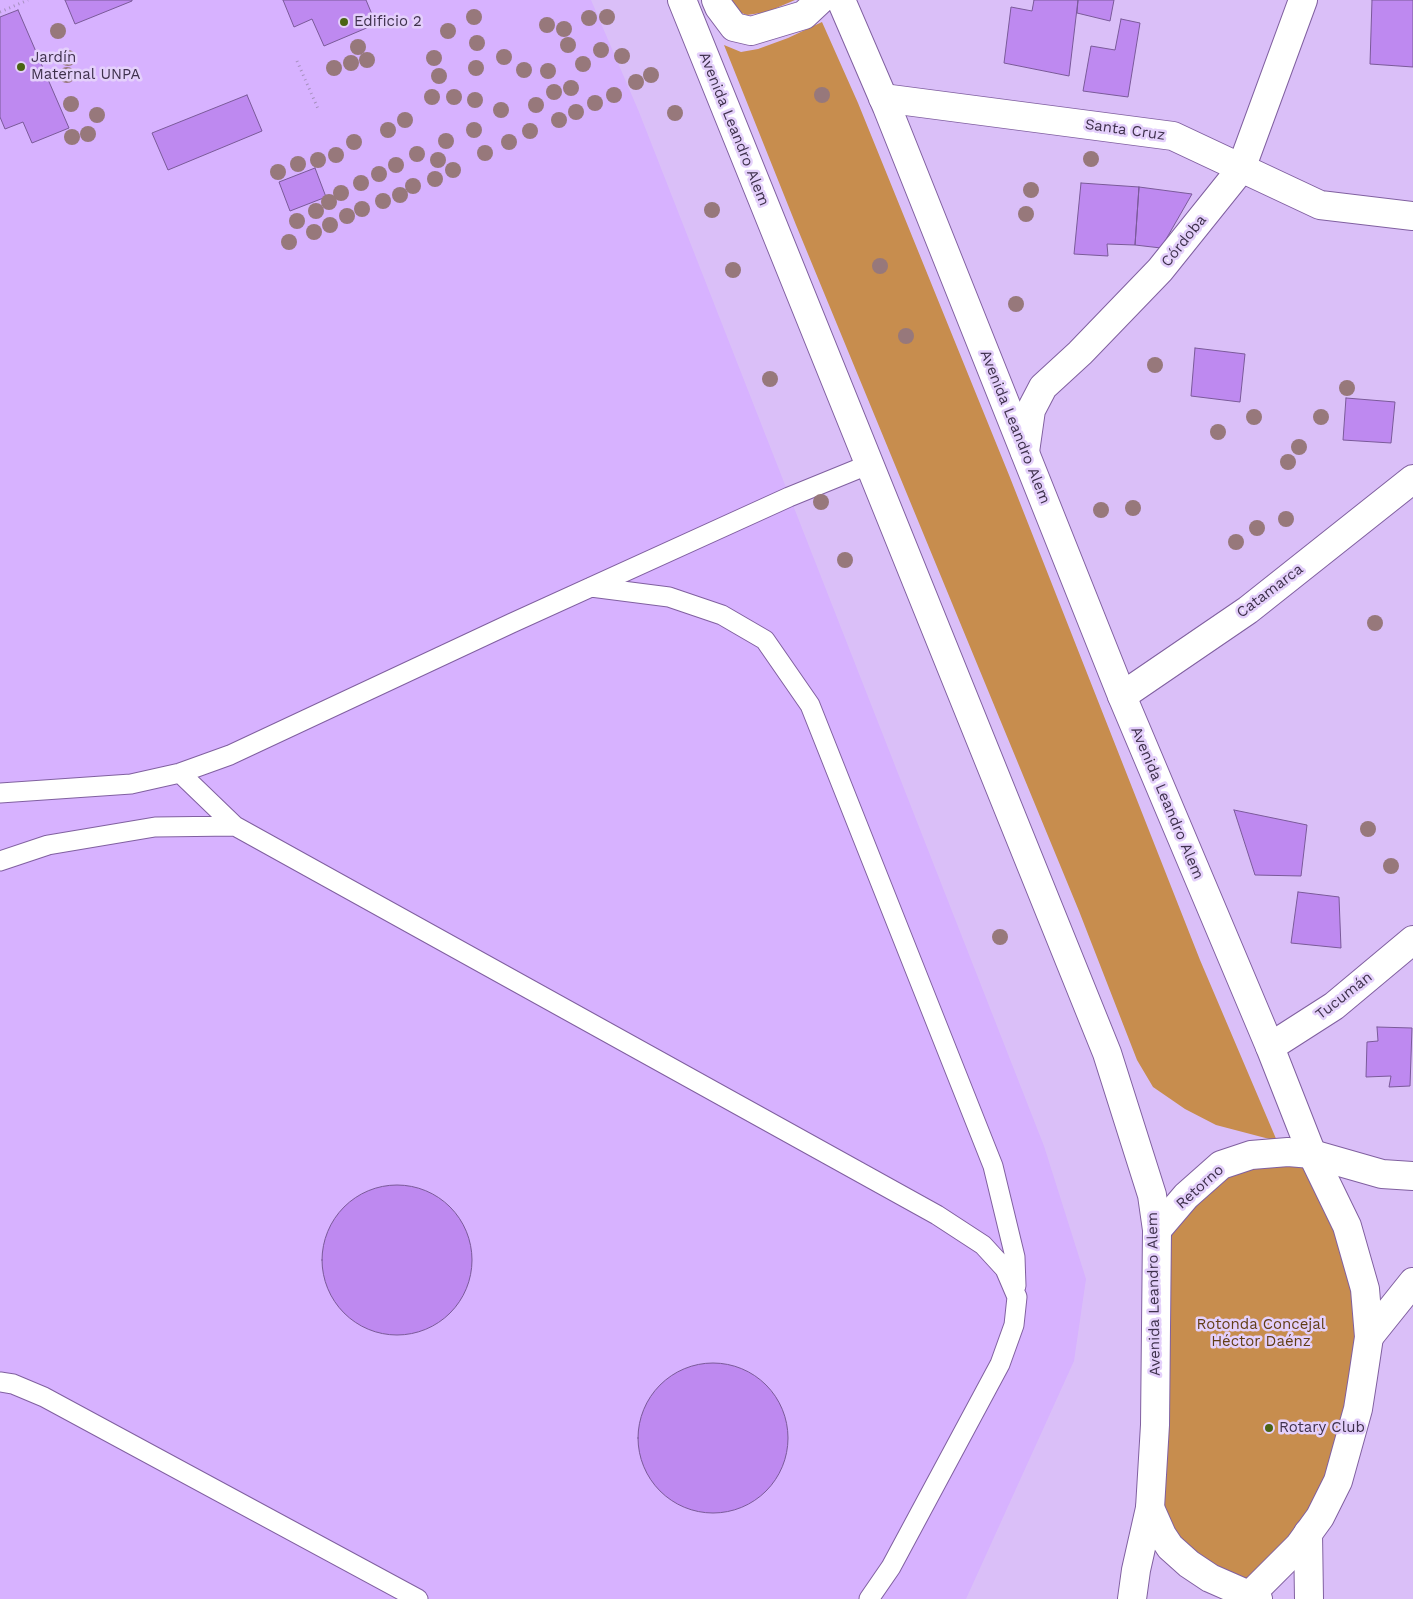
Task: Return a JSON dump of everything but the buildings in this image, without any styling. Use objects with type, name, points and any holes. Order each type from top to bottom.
[{"type":"main road","name":"Avenida Leandro Alem","points":[[682,0],[1107,1054],[1152,1195],[1157,1230],[1155,1425],[1150,1508],[1136,1570],[1132,1599]]},
{"type":"main road","points":[[716,0],[734,27],[750,31],[804,15],[820,0]]},
{"type":"main road","name":"Avenida Leandro Alem","points":[[840,0],[883,98],[1122,696],[1270,1047],[1312,1154],[1347,1226],[1366,1289],[1369,1337],[1358,1408],[1338,1481],[1320,1517],[1299,1546],[1251,1598]]},
{"type":"main road","name":"Córdoba","points":[[1025,452],[1031,410],[1043,386],[1080,353],[1160,270],[1241,169],[1303,0]]},
{"type":"main road","name":"Santa Cruz","points":[[883,98],[1173,136],[1320,205],[1413,216]]},
{"type":"main road","name":"Catamarca","points":[[1122,696],[1248,610],[1413,479]]},
{"type":"main road","name":"Tucumán","points":[[1270,1047],[1334,1006],[1413,940]]},
{"type":"main road","name":"Retorno","points":[[1157,1230],[1186,1196],[1221,1165],[1251,1155],[1288,1152],[1312,1154],[1382,1174],[1413,1176]]},
{"type":"main road","points":[[1369,1337],[1413,1282]]},
{"type":"main road","points":[[1150,1508],[1162,1536],[1170,1547],[1189,1564],[1210,1578],[1251,1598]]},
{"type":"main road","points":[[1308,1533],[1309,1599]]},
{"type":"lane","points":[[0,793],[131,784],[180,773],[230,755],[591,587],[789,497],[870,464]]},
{"type":"lane","points":[[591,587],[669,596],[722,615],[765,640],[810,705],[993,1166],[1015,1257],[1017,1297],[1014,1326],[1000,1364],[891,1567],[869,1599]]},
{"type":"lane","points":[[180,773],[235,826],[937,1214],[984,1245],[1006,1269],[1017,1297]]},
{"type":"lane","points":[[0,861],[48,845],[155,827],[235,826]]},
{"type":"lane","points":[[0,1382],[13,1384],[44,1397],[418,1599]]},
{"type":"path","points":[[0,12],[28,0]]},
{"type":"path","points":[[297,61],[319,111]]},
{"type":"shaded area","points":[[0,0],[591,0],[639,112],[1044,1146],[1086,1279],[1074,1361],[966,1599],[0,1599]]},
{"type":"green space","points":[[730,0],[795,0],[767,12],[747,15],[734,10]]},
{"type":"green space","points":[[822,22],[858,103],[1009,475],[1200,960],[1277,1141],[1216,1125],[1185,1109],[1153,1087],[1137,1060],[1079,911],[796,225],[724,45],[741,52],[758,49],[788,38]]},
{"type":"green space","name":"Rotonda Concejal Héctor Daénz","points":[[1312,1154],[1365,1289],[1338,1481],[1250,1595],[1162,1535],[1157,1230],[1221,1165]]},
{"type":"place","name":"Edificio 2","points":[[344,22]]},
{"type":"place","name":"Jardín Maternal UNPA","points":[[21,67]]},
{"type":"place","name":"Rotary Club","points":[[1269,1428]]}]
